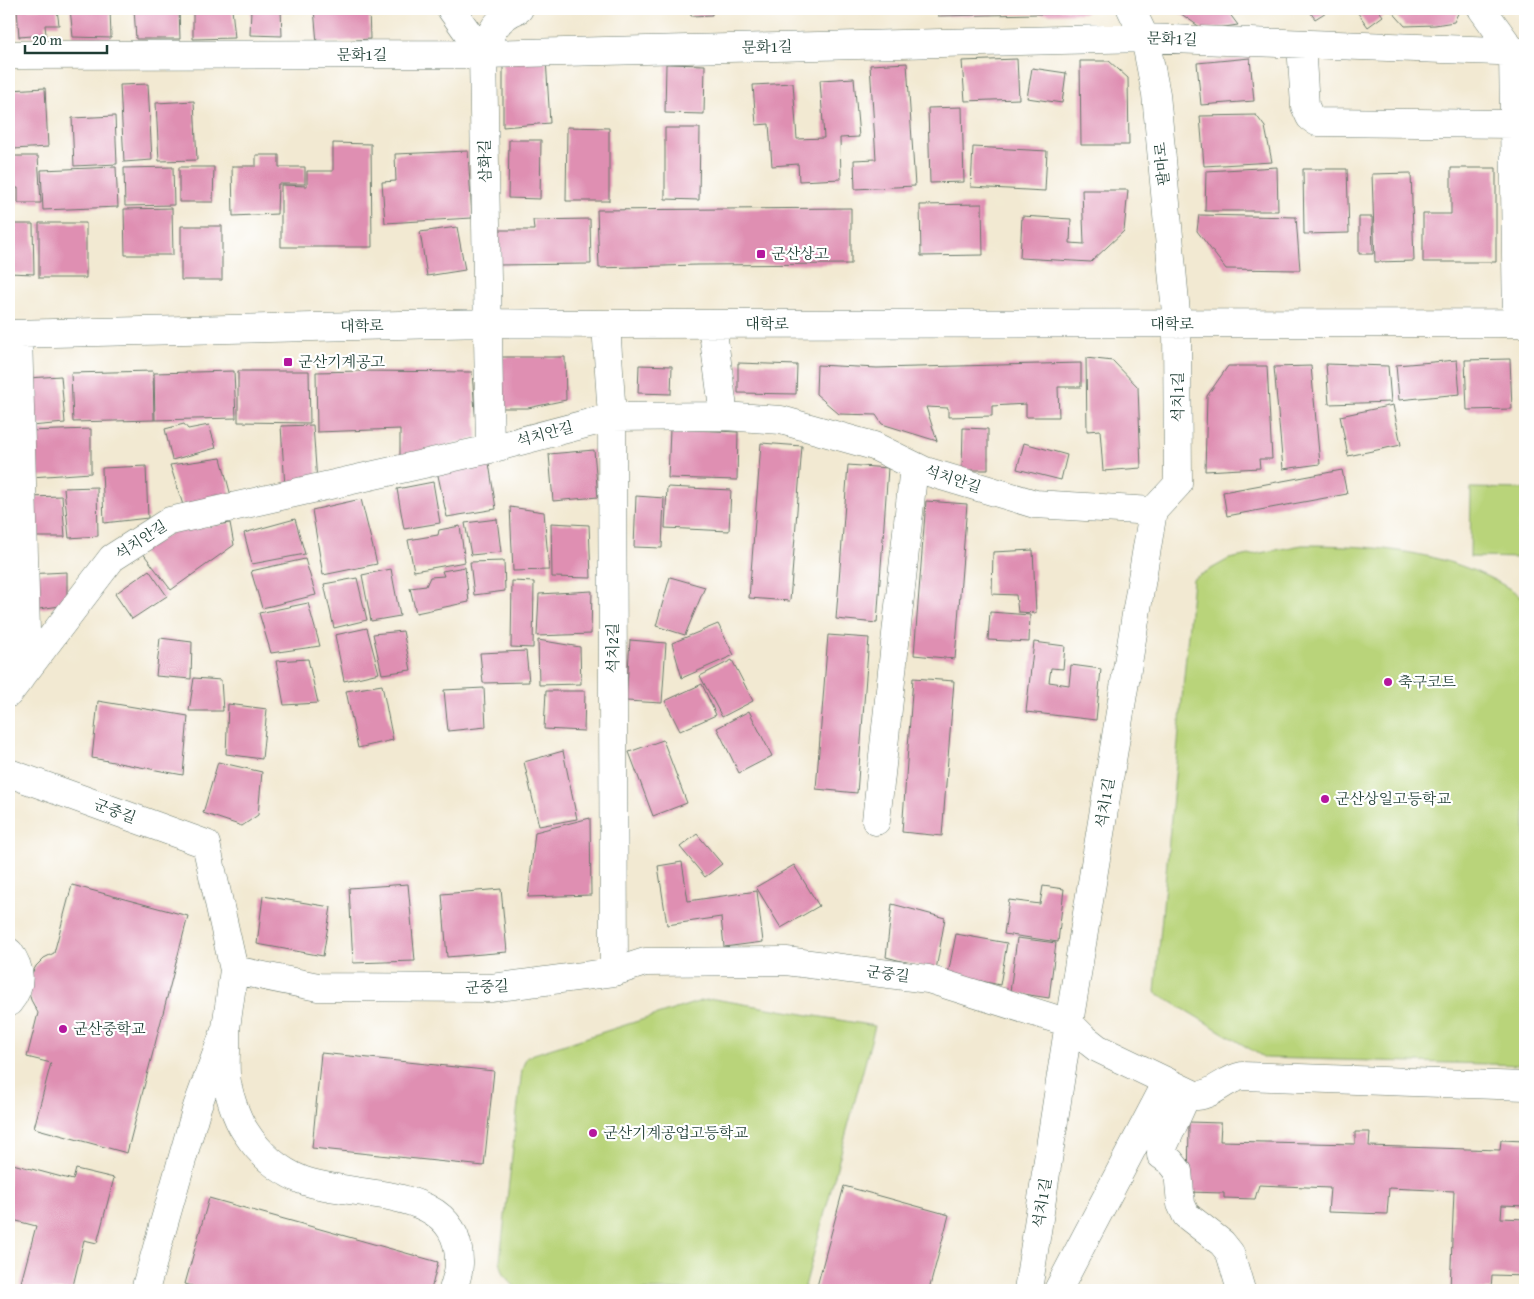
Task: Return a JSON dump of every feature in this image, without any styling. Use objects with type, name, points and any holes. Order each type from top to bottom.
[{"type":"street","points":[[451,9],[483,54]]},
{"type":"street","points":[[483,54],[494,27],[511,12],[519,9]]},
{"type":"street","name":"팔마로","points":[[1131,9],[1145,38],[1156,94],[1177,324]]},
{"type":"street","points":[[1482,9],[1519,52],[1514,124],[1521,323]]},
{"type":"street","name":"문화1길","points":[[9,55],[483,54],[1145,38],[1519,52]]},
{"type":"street","points":[[1301,44],[1305,106],[1310,117],[1318,122],[1514,124]]},
{"type":"street","name":"삼화길","points":[[483,54],[490,449]]},
{"type":"street","name":"대학로","points":[[13,334],[487,323],[1521,323]]},
{"type":"street","name":"석치2길","points":[[606,324],[612,417],[614,972]]},
{"type":"street","points":[[712,324],[724,416]]},
{"type":"street","name":"석치1길","points":[[1028,1290],[1069,1023],[1153,511],[1178,484],[1177,324]]},
{"type":"street","points":[[13,334],[27,668]]},
{"type":"street","name":"석치안길","points":[[9,693],[112,558],[170,520],[490,449],[612,417],[724,416],[780,420],[874,446],[925,471],[1035,504],[1153,511]]},
{"type":"street","points":[[876,821],[914,466]]},
{"type":"street","name":"군중길","points":[[9,774],[206,844],[234,970],[318,986],[482,988],[614,972],[645,962],[786,961],[928,979],[1069,1023]]},
{"type":"street","points":[[9,952],[16,960],[20,972],[19,984],[9,1002]]},
{"type":"street","points":[[145,1290],[197,1106],[226,1028],[234,970]]},
{"type":"street","points":[[1069,1023],[1097,1048],[1197,1096],[1203,1096],[1233,1078],[1242,1076],[1525,1086]]},
{"type":"street","points":[[226,1028],[226,1075],[233,1104],[244,1130],[261,1153],[281,1170],[303,1180],[399,1198],[430,1209],[447,1223],[458,1243],[459,1266],[453,1290]]},
{"type":"street","points":[[1058,1290],[1178,1087]]},
{"type":"street","points":[[1178,1087],[1161,1155],[1178,1171],[1181,1204],[1186,1215],[1222,1243],[1230,1253],[1241,1290]]},
{"type":"green space","points":[[1471,488],[1525,489],[1525,558],[1470,557]]},
{"type":"green space","points":[[1302,545],[1331,545],[1390,550],[1447,561],[1500,583],[1525,599],[1525,1065],[1265,1058],[1155,992],[1193,579],[1229,559]]},
{"type":"green space","points":[[714,999],[875,1026],[804,1290],[519,1290],[506,1277],[500,1260],[522,1069],[526,1058],[701,1001]]},
{"type":"building","points":[[17,9],[57,9],[59,25],[45,25],[46,35],[19,37]]},
{"type":"building","points":[[70,9],[110,9],[111,38],[73,37]]},
{"type":"building","points":[[134,9],[179,9],[180,39],[136,39]]},
{"type":"building","points":[[193,9],[232,9],[235,38],[193,39]]},
{"type":"building","points":[[251,9],[281,9],[282,36],[250,35]]},
{"type":"building","points":[[314,9],[369,9],[370,39],[317,43]]},
{"type":"building","points":[[690,9],[712,9],[712,15],[691,16]]},
{"type":"building","points":[[938,9],[1087,9],[1086,13],[938,16]]},
{"type":"building","points":[[1180,9],[1226,9],[1238,25],[1204,30],[1177,11]]},
{"type":"building","points":[[1308,9],[1331,9],[1315,19]]},
{"type":"building","points":[[1355,9],[1378,9],[1383,16],[1368,27]]},
{"type":"building","points":[[1390,9],[1460,9],[1454,22],[1405,26]]},
{"type":"building","points":[[1250,58],[1254,101],[1201,105],[1197,63]]},
{"type":"building","points":[[546,59],[550,123],[503,127],[503,63]]},
{"type":"building","points":[[1017,59],[1019,99],[965,101],[962,61]]},
{"type":"building","points":[[1080,61],[1109,61],[1128,78],[1129,145],[1081,145]]},
{"type":"building","points":[[907,63],[915,186],[855,189],[854,160],[876,159],[870,65]]},
{"type":"building","points":[[666,64],[705,65],[704,114],[665,113]]},
{"type":"building","points":[[1032,68],[1066,73],[1062,103],[1027,98]]},
{"type":"building","points":[[854,78],[859,137],[840,138],[841,179],[799,181],[798,164],[772,166],[769,124],[756,125],[753,85],[793,83],[797,139],[824,138],[820,80]]},
{"type":"building","points":[[148,84],[152,160],[124,162],[120,85]]},
{"type":"building","points":[[45,88],[48,147],[13,149],[10,90]]},
{"type":"building","points":[[194,101],[197,160],[159,161],[156,103]]},
{"type":"building","points":[[962,107],[964,182],[930,183],[928,108]]},
{"type":"building","points":[[1256,115],[1265,127],[1272,162],[1204,166],[1200,116]]},
{"type":"building","points":[[115,116],[117,164],[74,166],[72,118]]},
{"type":"building","points":[[567,127],[609,128],[609,201],[566,201]]},
{"type":"building","points":[[665,128],[700,128],[699,200],[665,199]]},
{"type":"building","points":[[509,140],[541,140],[540,199],[508,198]]},
{"type":"building","points":[[333,143],[371,144],[372,247],[281,247],[281,185],[307,186],[307,171],[333,171]]},
{"type":"building","points":[[973,147],[1047,151],[1045,191],[971,187]]},
{"type":"building","points":[[468,151],[472,218],[385,223],[382,182],[396,181],[395,154]]},
{"type":"building","points":[[256,155],[279,155],[279,167],[305,167],[305,184],[278,184],[277,214],[233,216],[232,166],[256,166]]},
{"type":"building","points":[[9,156],[38,156],[41,203],[18,203],[18,188],[9,188]]},
{"type":"building","points":[[116,167],[118,207],[43,210],[41,170]]},
{"type":"building","points":[[173,167],[174,205],[125,206],[124,168]]},
{"type":"building","points":[[179,167],[214,167],[213,202],[179,202]]},
{"type":"building","points":[[1277,167],[1278,211],[1205,211],[1206,171]]},
{"type":"building","points":[[1451,168],[1496,168],[1496,262],[1423,262],[1423,214],[1451,214]]},
{"type":"building","points":[[1303,169],[1347,169],[1349,233],[1304,234]]},
{"type":"building","points":[[1411,173],[1414,261],[1375,262],[1372,174]]},
{"type":"building","points":[[1082,190],[1128,190],[1124,231],[1091,262],[1020,258],[1022,216],[1071,219],[1070,243],[1084,244]]},
{"type":"building","points":[[982,204],[983,255],[921,256],[920,205]]},
{"type":"building","points":[[172,208],[173,255],[125,255],[124,209]]},
{"type":"building","points":[[851,208],[851,264],[599,268],[597,210]]},
{"type":"building","points":[[1199,215],[1296,217],[1300,270],[1226,269],[1197,231]]},
{"type":"building","points":[[1359,217],[1372,217],[1373,254],[1359,254]]},
{"type":"building","points":[[590,219],[591,264],[496,265],[496,230],[534,230],[533,220]]},
{"type":"building","points":[[39,223],[86,223],[86,278],[39,278]]},
{"type":"building","points":[[9,224],[33,224],[34,274],[9,273]]},
{"type":"building","points":[[181,226],[222,226],[222,280],[181,280]]},
{"type":"building","points":[[457,227],[465,270],[427,276],[420,232]]},
{"type":"building","points":[[493,357],[565,357],[566,400],[528,408],[493,408]]},
{"type":"building","points":[[1086,358],[1113,361],[1138,387],[1141,468],[1103,471],[1100,430],[1087,431]]},
{"type":"building","points":[[1510,359],[1512,409],[1467,410],[1465,360]]},
{"type":"building","points":[[1457,360],[1460,394],[1399,400],[1396,365]]},
{"type":"building","points":[[738,363],[797,365],[796,394],[738,393]]},
{"type":"building","points":[[1081,363],[1081,387],[1058,387],[1059,417],[1026,417],[1026,404],[992,406],[992,416],[948,417],[948,408],[926,407],[937,441],[882,424],[876,415],[839,414],[816,394],[817,365],[877,368]]},
{"type":"building","points":[[1326,364],[1388,366],[1391,402],[1329,404]]},
{"type":"building","points":[[639,365],[672,366],[671,394],[638,393]]},
{"type":"building","points":[[1228,366],[1267,366],[1272,459],[1259,459],[1260,468],[1205,471],[1207,396]]},
{"type":"building","points":[[1311,366],[1320,464],[1283,469],[1274,367]]},
{"type":"building","points":[[153,371],[154,420],[73,422],[71,373]]},
{"type":"building","points":[[234,371],[236,418],[155,420],[154,373]]},
{"type":"building","points":[[238,371],[309,371],[310,423],[238,422]]},
{"type":"building","points":[[316,372],[472,372],[477,438],[400,457],[400,429],[317,432]]},
{"type":"building","points":[[61,376],[65,423],[31,426],[28,378]]},
{"type":"building","points":[[1393,405],[1401,445],[1348,456],[1340,416]]},
{"type":"building","points":[[184,424],[188,429],[209,425],[216,448],[172,460],[165,429]]},
{"type":"building","points":[[313,425],[317,482],[285,487],[281,426]]},
{"type":"building","points":[[963,428],[988,429],[988,470],[962,470]]},
{"type":"building","points":[[91,429],[91,473],[31,477],[28,431]]},
{"type":"building","points":[[670,429],[738,432],[737,480],[668,478]]},
{"type":"building","points":[[761,443],[802,446],[790,601],[749,598]]},
{"type":"building","points":[[1024,443],[1067,455],[1061,480],[1017,469]]},
{"type":"building","points":[[594,450],[598,497],[553,501],[549,454]]},
{"type":"building","points":[[221,458],[231,496],[184,508],[170,465]]},
{"type":"building","points":[[489,463],[496,509],[447,517],[437,471]]},
{"type":"building","points":[[848,465],[888,468],[877,623],[836,619]]},
{"type":"building","points":[[146,466],[148,518],[104,523],[102,468]]},
{"type":"building","points":[[1342,470],[1347,494],[1227,516],[1223,492]]},
{"type":"building","points":[[433,482],[440,523],[404,529],[397,489]]},
{"type":"building","points":[[97,487],[98,536],[69,538],[64,488]]},
{"type":"building","points":[[667,487],[731,490],[729,531],[665,528]]},
{"type":"building","points":[[62,496],[65,537],[31,537],[28,497]]},
{"type":"building","points":[[636,496],[664,498],[662,548],[634,547]]},
{"type":"building","points":[[361,499],[377,564],[323,575],[312,510]]},
{"type":"building","points":[[926,501],[967,504],[955,659],[914,655]]},
{"type":"building","points":[[510,507],[544,512],[549,570],[513,571]]},
{"type":"building","points":[[295,519],[305,554],[252,564],[244,533]]},
{"type":"building","points":[[497,519],[501,552],[471,555],[465,523]]},
{"type":"building","points":[[230,523],[234,545],[171,590],[142,552],[174,531]]},
{"type":"building","points":[[551,523],[589,525],[591,578],[552,577]]},
{"type":"building","points":[[460,526],[465,562],[414,571],[408,540],[438,535],[439,530]]},
{"type":"building","points":[[9,527],[11,527],[12,577],[9,577]]},
{"type":"building","points":[[1033,550],[1036,613],[1018,612],[1016,595],[992,594],[993,552]]},
{"type":"building","points":[[305,559],[316,595],[262,608],[251,571]]},
{"type":"building","points":[[504,561],[505,591],[474,595],[470,562]]},
{"type":"building","points":[[465,567],[469,602],[416,613],[410,588],[426,586],[430,577],[444,576],[442,571]]},
{"type":"building","points":[[391,569],[400,616],[371,621],[362,575]]},
{"type":"building","points":[[149,570],[167,596],[132,619],[115,594]]},
{"type":"building","points":[[67,572],[67,605],[32,610],[26,574]]},
{"type":"building","points":[[670,577],[705,587],[685,635],[656,626]]},
{"type":"building","points":[[357,578],[367,620],[334,628],[324,584]]},
{"type":"building","points":[[9,581],[14,581],[14,632],[9,632]]},
{"type":"building","points":[[512,581],[534,582],[533,648],[511,647]]},
{"type":"building","points":[[592,591],[591,634],[537,636],[539,594]]},
{"type":"building","points":[[308,603],[320,646],[271,653],[259,613]]},
{"type":"building","points":[[990,612],[1030,615],[1029,642],[988,640]]},
{"type":"building","points":[[718,624],[734,655],[682,678],[672,643]]},
{"type":"building","points":[[367,628],[379,673],[344,681],[335,635]]},
{"type":"building","points":[[403,631],[411,670],[382,674],[373,634]]},
{"type":"building","points":[[828,635],[869,638],[857,793],[816,789]]},
{"type":"building","points":[[160,638],[192,642],[191,679],[156,676]]},
{"type":"building","points":[[538,640],[580,647],[581,684],[539,685]]},
{"type":"building","points":[[630,640],[666,643],[662,703],[626,701]]},
{"type":"building","points":[[1034,642],[1065,646],[1063,669],[1051,668],[1049,682],[1069,685],[1071,665],[1101,669],[1096,720],[1026,712]]},
{"type":"building","points":[[526,651],[529,682],[483,683],[480,653]]},
{"type":"building","points":[[308,659],[318,703],[284,705],[276,661]]},
{"type":"building","points":[[732,660],[753,701],[722,717],[700,676]]},
{"type":"building","points":[[194,678],[221,680],[223,711],[189,711]]},
{"type":"building","points":[[913,678],[954,681],[942,836],[902,832]]},
{"type":"building","points":[[702,684],[716,715],[680,731],[665,701]]},
{"type":"building","points":[[382,685],[393,740],[358,748],[346,691]]},
{"type":"building","points":[[484,688],[486,727],[448,731],[444,690]]},
{"type":"building","points":[[546,691],[585,691],[584,731],[544,729]]},
{"type":"building","points":[[98,701],[188,716],[183,775],[92,758]]},
{"type":"building","points":[[228,704],[267,709],[262,759],[226,754]]},
{"type":"building","points":[[749,711],[772,756],[739,773],[717,728]]},
{"type":"building","points":[[663,740],[687,803],[653,816],[629,752]]},
{"type":"building","points":[[563,751],[577,819],[539,826],[524,762]]},
{"type":"building","points":[[218,762],[262,772],[258,815],[242,826],[203,813]]},
{"type":"building","points":[[590,818],[591,895],[528,897],[535,832]]},
{"type":"building","points":[[697,834],[722,864],[705,877],[680,847]]},
{"type":"building","points":[[682,862],[688,901],[757,891],[763,942],[724,947],[721,917],[667,925],[658,866]]},
{"type":"building","points":[[794,865],[819,906],[781,928],[756,887]]},
{"type":"building","points":[[408,884],[415,961],[353,963],[349,888]]},
{"type":"building","points":[[72,885],[188,916],[127,1153],[34,1128],[51,1063],[27,1057],[38,1013],[31,1000],[28,988],[30,977],[36,966],[44,958],[54,953]]},
{"type":"building","points":[[1043,886],[1064,889],[1058,942],[1004,934],[1009,900],[1040,904]]},
{"type":"building","points":[[501,889],[507,952],[447,957],[442,894]]},
{"type":"building","points":[[263,896],[331,907],[323,956],[257,944]]},
{"type":"building","points":[[892,904],[945,918],[936,970],[886,957]]},
{"type":"building","points":[[956,934],[1007,943],[1000,985],[948,974]]},
{"type":"building","points":[[1017,938],[1056,943],[1049,998],[1010,992]]},
{"type":"building","points":[[321,1053],[494,1071],[484,1166],[312,1148]]},
{"type":"building","points":[[1189,1122],[1221,1123],[1220,1141],[1355,1144],[1355,1132],[1370,1132],[1369,1146],[1500,1150],[1501,1140],[1525,1141],[1525,1206],[1502,1205],[1501,1218],[1525,1219],[1525,1276],[1492,1275],[1491,1290],[1450,1290],[1454,1191],[1389,1188],[1387,1214],[1328,1212],[1330,1188],[1259,1185],[1255,1199],[1224,1198],[1224,1193],[1188,1192]]},
{"type":"building","points":[[9,1163],[73,1180],[76,1169],[114,1178],[97,1243],[84,1240],[72,1290],[19,1290],[36,1226],[9,1219]]},
{"type":"building","points":[[844,1186],[949,1215],[929,1290],[816,1290]]},
{"type":"building","points":[[209,1198],[438,1262],[431,1290],[206,1290],[185,1284]]},
{"type":"place","name":"군산상고","points":[[761,254]]},
{"type":"place","name":"군산기계공고","points":[[288,362]]},
{"type":"place","name":"축구코트","points":[[1388,682]]},
{"type":"place","name":"군산상일고등학교","points":[[1325,799]]},
{"type":"place","name":"군산중학교","points":[[63,1029]]},
{"type":"place","name":"군산기계공업고등학교","points":[[593,1133]]}]
